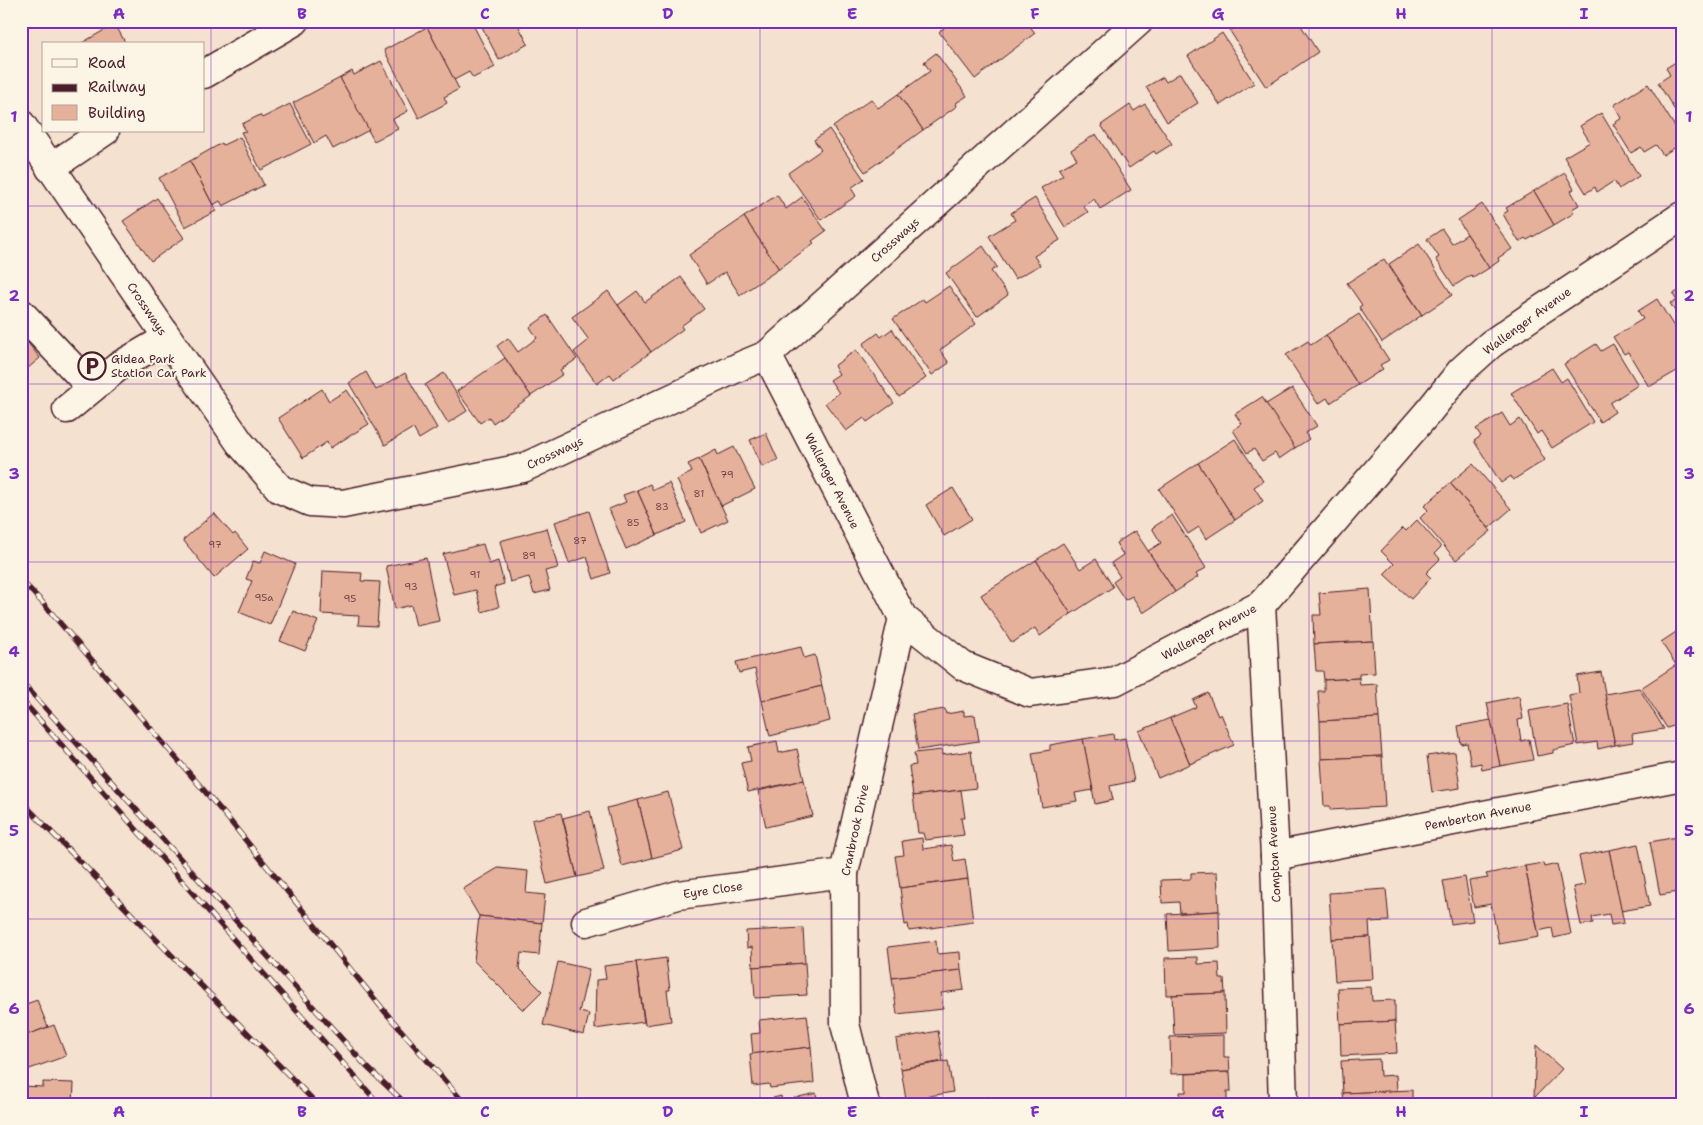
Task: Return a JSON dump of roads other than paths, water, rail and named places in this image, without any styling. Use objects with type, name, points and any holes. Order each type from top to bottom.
[{"type":"street","points":[[205,73],[295,21]]},
{"type":"street","name":"Crossways","points":[[21,124],[240,443],[280,490],[310,502],[343,504],[523,468],[767,355],[1139,21]]},
{"type":"street","points":[[50,168],[104,132]]},
{"type":"street","name":"Wallenger Avenue","points":[[767,355],[903,618],[963,666],[1030,692],[1115,681],[1261,605],[1429,412],[1461,371],[1492,344],[1521,323],[1682,216]]},
{"type":"street","points":[[21,313],[92,388]]},
{"type":"street","points":[[67,409],[119,366],[167,338]]},
{"type":"street","name":"Compton Avenue","points":[[1261,605],[1275,856],[1283,1104]]},
{"type":"street","name":"Cranbrook Drive","points":[[864,1104],[845,1024],[844,873],[903,618]]},
{"type":"street","name":"Pemberton Avenue","points":[[1275,856],[1682,776]]},
{"type":"street","name":"Eyre Close","points":[[586,922],[678,894],[844,873]]},
{"type":"railway","points":[[21,580],[226,816],[386,1013],[465,1104]]},
{"type":"railway","points":[[21,681],[367,1067],[406,1104]]},
{"type":"railway","points":[[21,699],[379,1104]]},
{"type":"railway","points":[[21,801],[317,1104]]},
{"type":"place","name":"Gidea Park Station Car Park","points":[[92,366]]}]
